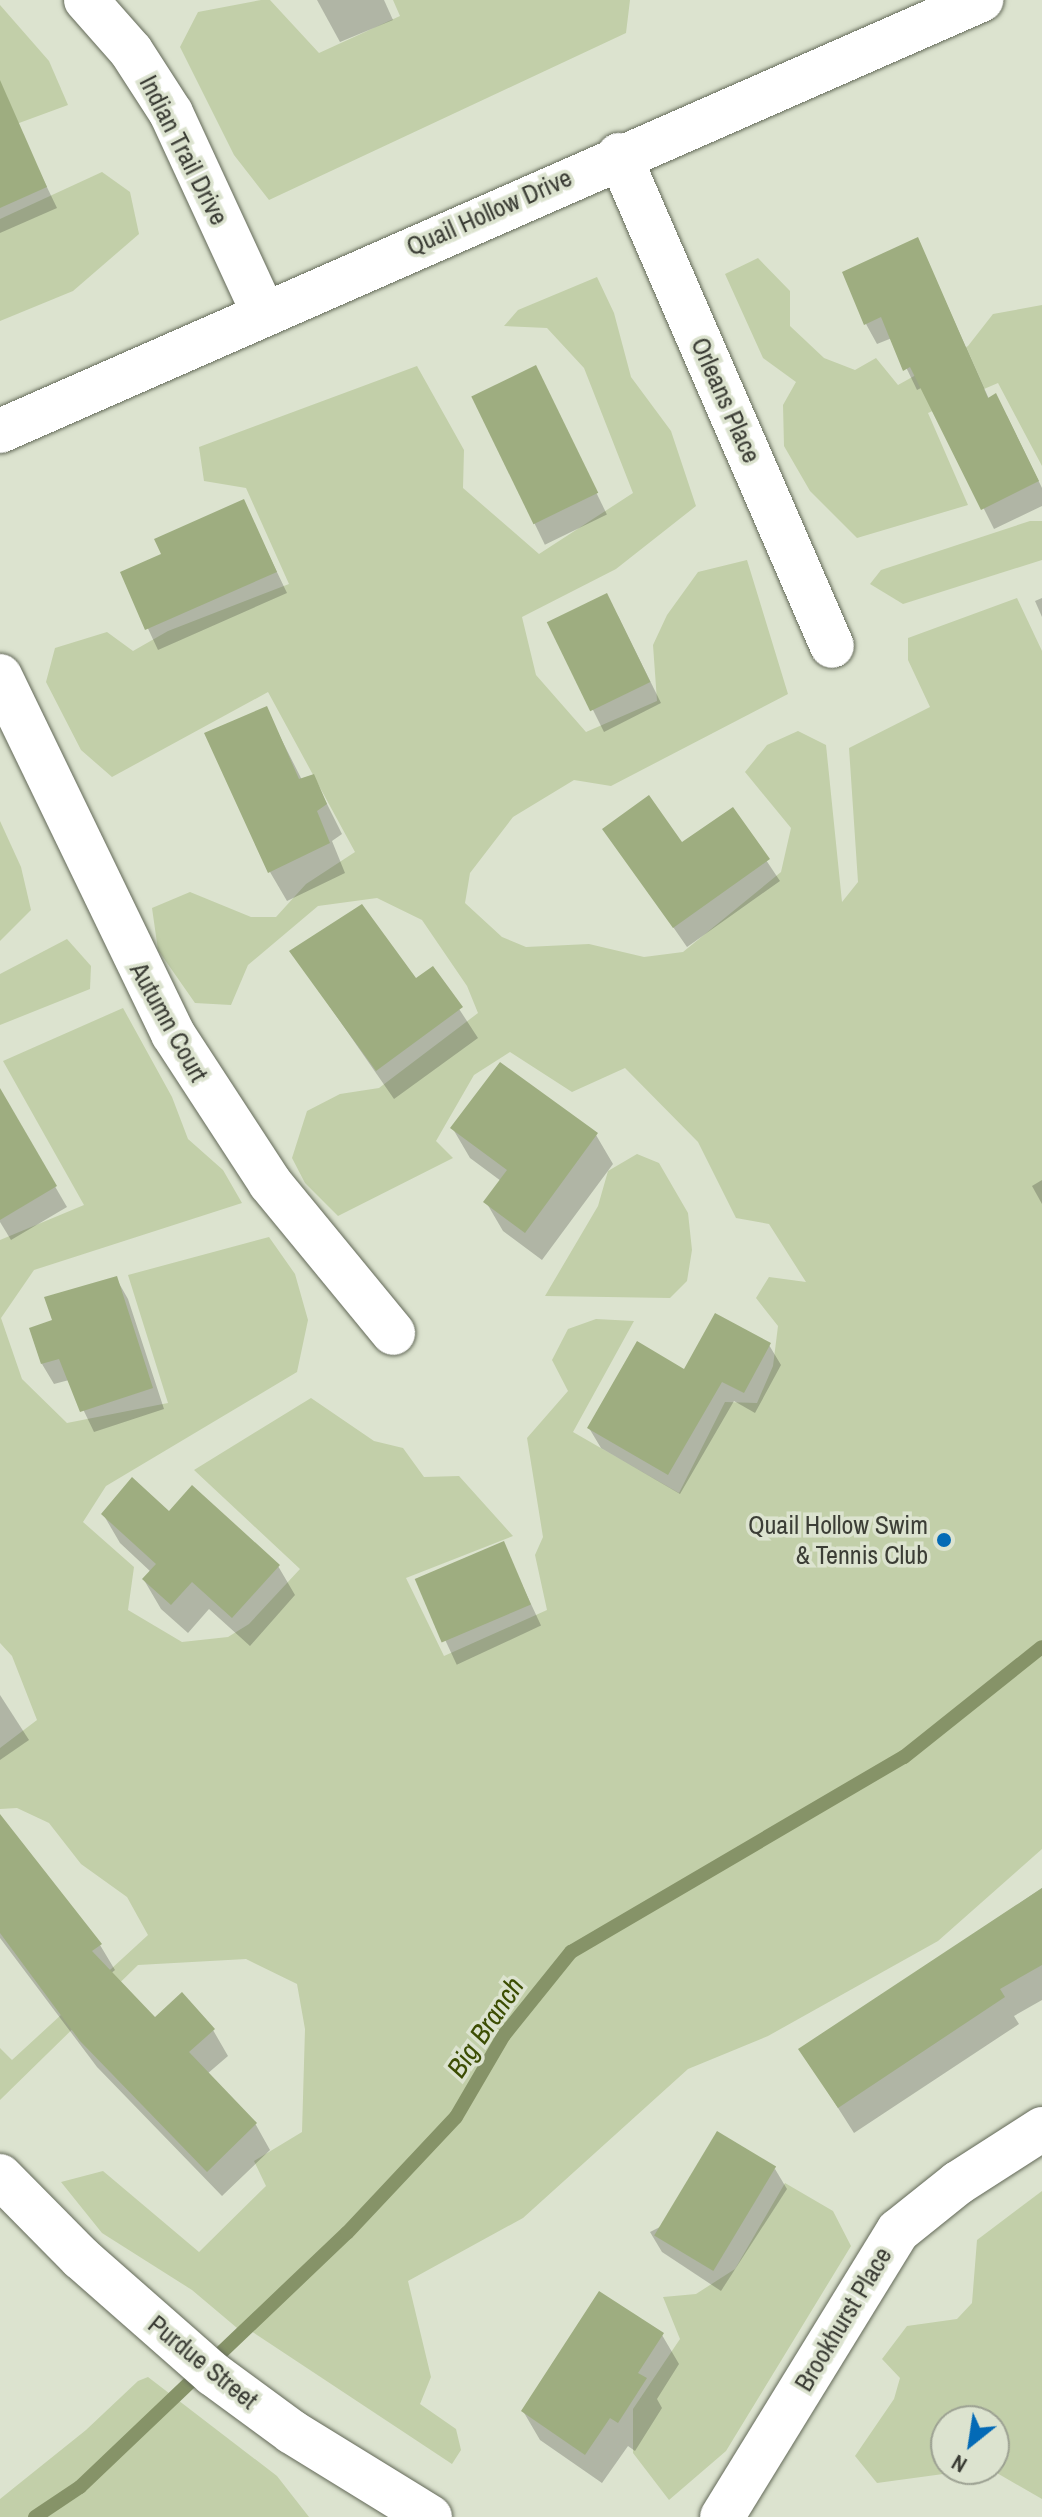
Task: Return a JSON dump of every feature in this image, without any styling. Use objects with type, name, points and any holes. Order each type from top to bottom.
[{"type":"street","name":"Indian Trail Drive","points":[[86,0],[131,51],[171,113],[263,312]]},
{"type":"street","name":"Quail Hollow Drive","points":[[0,431],[619,155],[981,0]]},
{"type":"street","name":"Orleans Place","points":[[619,155],[832,646]]},
{"type":"street","name":"Autumn Court","points":[[0,676],[181,1047],[270,1183],[393,1333]]},
{"type":"street","name":"Brookhurst Place","points":[[722,2517],[898,2231],[958,2183],[1042,2129]]},
{"type":"street","name":"Purdue Street","points":[[0,2176],[81,2258],[213,2374],[292,2432],[430,2517]]},
{"type":"green space","points":[[270,0],[319,53],[400,16],[393,0],[630,0],[626,33],[269,200],[234,155],[180,47],[198,12]]},
{"type":"green space","points":[[0,5],[49,61],[68,105],[0,130]]},
{"type":"green space","points":[[102,172],[130,192],[139,234],[73,291],[0,321],[0,219]]},
{"type":"green space","points":[[758,258],[790,291],[790,326],[824,358],[855,370],[876,358],[898,385],[968,346],[993,314],[1042,305],[1042,466],[998,383],[928,413],[968,505],[857,538],[810,491],[784,446],[783,405],[796,382],[763,358],[725,274]]},
{"type":"green space","points":[[597,277],[614,313],[631,377],[671,431],[696,506],[616,569],[522,617],[536,675],[586,732],[657,701],[653,645],[667,615],[698,572],[747,560],[788,694],[611,786],[574,780],[513,817],[470,873],[465,903],[502,937],[526,947],[589,944],[644,957],[683,952],[781,872],[791,828],[745,772],[767,745],[798,731],[826,745],[842,902],[858,882],[849,748],[930,707],[908,660],[908,638],[1017,598],[1042,651],[1042,1849],[938,1941],[768,2036],[688,2069],[523,2218],[408,2281],[431,2377],[420,2404],[456,2429],[461,2450],[452,2464],[248,2329],[243,2333],[192,2290],[102,2233],[61,2182],[103,2171],[199,2252],[266,2186],[254,2161],[302,2132],[305,2029],[297,1984],[246,1959],[138,1965],[0,2100],[0,2048],[12,2060],[148,1935],[127,1897],[81,1864],[49,1823],[17,1808],[0,1809],[0,1748],[37,1720],[12,1656],[0,1643],[0,1240],[84,1205],[3,1061],[123,1008],[172,1097],[188,1139],[223,1170],[242,1203],[34,1270],[1,1318],[22,1379],[67,1423],[168,1403],[128,1275],[269,1237],[295,1274],[308,1320],[297,1372],[106,1486],[83,1522],[134,1567],[128,1610],[182,1642],[228,1637],[249,1624],[300,1569],[194,1470],[311,1398],[374,1441],[403,1448],[424,1477],[459,1476],[513,1536],[406,1578],[444,1656],[547,1610],[535,1555],[543,1537],[527,1438],[568,1391],[552,1360],[568,1329],[596,1319],[634,1321],[573,1432],[679,1493],[725,1402],[757,1403],[773,1366],[778,1326],[756,1298],[769,1277],[806,1282],[769,1224],[736,1218],[698,1142],[625,1068],[572,1092],[510,1052],[474,1075],[436,1141],[453,1158],[338,1216],[305,1183],[292,1158],[307,1111],[340,1094],[379,1088],[478,1013],[467,986],[422,920],[377,898],[318,906],[248,965],[231,1005],[195,1003],[158,950],[152,908],[190,892],[251,917],[276,917],[306,884],[355,852],[268,692],[112,777],[81,750],[46,682],[55,648],[107,632],[133,651],[168,631],[289,584],[246,488],[204,481],[199,447],[417,366],[464,450],[463,488],[539,554],[633,493],[584,368],[547,328],[504,326],[518,310]]},
{"type":"green space","points":[[1030,521],[1042,521],[1042,560],[903,604],[870,584],[881,570]]},
{"type":"green space","points":[[0,821],[21,867],[31,910],[0,941]]},
{"type":"green space","points":[[67,939],[91,966],[90,989],[0,1025],[0,974]]},
{"type":"green space","points":[[637,1154],[659,1163],[688,1213],[692,1250],[687,1281],[670,1298],[545,1296],[598,1206],[608,1171]]},
{"type":"green space","points":[[785,2183],[833,2211],[851,2246],[726,2451],[669,2500],[633,2453],[633,2409],[680,2339],[663,2297],[696,2294],[735,2269]]},
{"type":"green space","points":[[1042,2191],[1042,2499],[1010,2481],[1010,2405],[930,2405],[930,2476],[877,2483],[855,2456],[894,2399],[900,2378],[882,2359],[907,2326],[957,2319],[972,2303],[977,2240]]},
{"type":"green space","points":[[148,2377],[277,2476],[309,2517],[0,2517],[0,2499],[86,2430],[138,2381]]},
{"type":"building","points":[[0,80],[47,187],[0,208]]},
{"type":"building","points":[[918,237],[988,398],[996,393],[1039,481],[981,510],[910,367],[903,371],[881,317],[864,325],[842,272]]},
{"type":"building","points":[[536,365],[598,493],[534,524],[471,397]]},
{"type":"building","points":[[244,499],[277,572],[145,630],[120,572],[161,554],[154,539]]},
{"type":"building","points":[[607,593],[650,682],[590,711],[547,622]]},
{"type":"building","points":[[267,706],[299,779],[314,774],[327,804],[317,811],[330,843],[268,873],[204,733]]},
{"type":"building","points":[[649,795],[682,842],[733,807],[770,859],[673,928],[602,829]]},
{"type":"building","points":[[362,904],[416,978],[433,966],[463,1007],[376,1071],[289,951]]},
{"type":"building","points":[[500,1062],[598,1133],[525,1233],[483,1202],[507,1170],[450,1128]]},
{"type":"building","points":[[0,1088],[57,1186],[0,1220]]},
{"type":"building","points":[[117,1276],[153,1388],[80,1412],[59,1359],[41,1364],[29,1328],[52,1320],[44,1297]]},
{"type":"building","points":[[715,1313],[771,1343],[744,1393],[722,1382],[668,1475],[587,1428],[637,1341],[684,1369]]},
{"type":"building","points":[[132,1477],[169,1511],[192,1485],[280,1565],[232,1618],[192,1582],[171,1605],[142,1579],[156,1564],[101,1514]]},
{"type":"building","points":[[504,1541],[531,1605],[442,1642],[415,1579]]},
{"type":"building","points":[[0,1814],[102,1944],[92,1951],[155,2017],[182,1992],[215,2029],[189,2052],[257,2123],[207,2172],[80,2041],[0,1933]]},
{"type":"building","points":[[1042,1888],[1042,1965],[1000,1989],[1005,1997],[838,2108],[798,2049]]},
{"type":"building","points":[[717,2131],[776,2167],[713,2271],[654,2236]]},
{"type":"building","points":[[599,2291],[664,2333],[638,2373],[647,2378],[618,2423],[610,2418],[585,2455],[521,2411]]},
{"type":"waterway","name":"Big Branch","points":[[35,2517],[80,2487],[347,2233],[456,2117],[504,2035],[571,1952],[904,1757],[1042,1647]]},
{"type":"place","name":"Quail Hollow Swim & Tennis Club","points":[[944,1540]]}]
